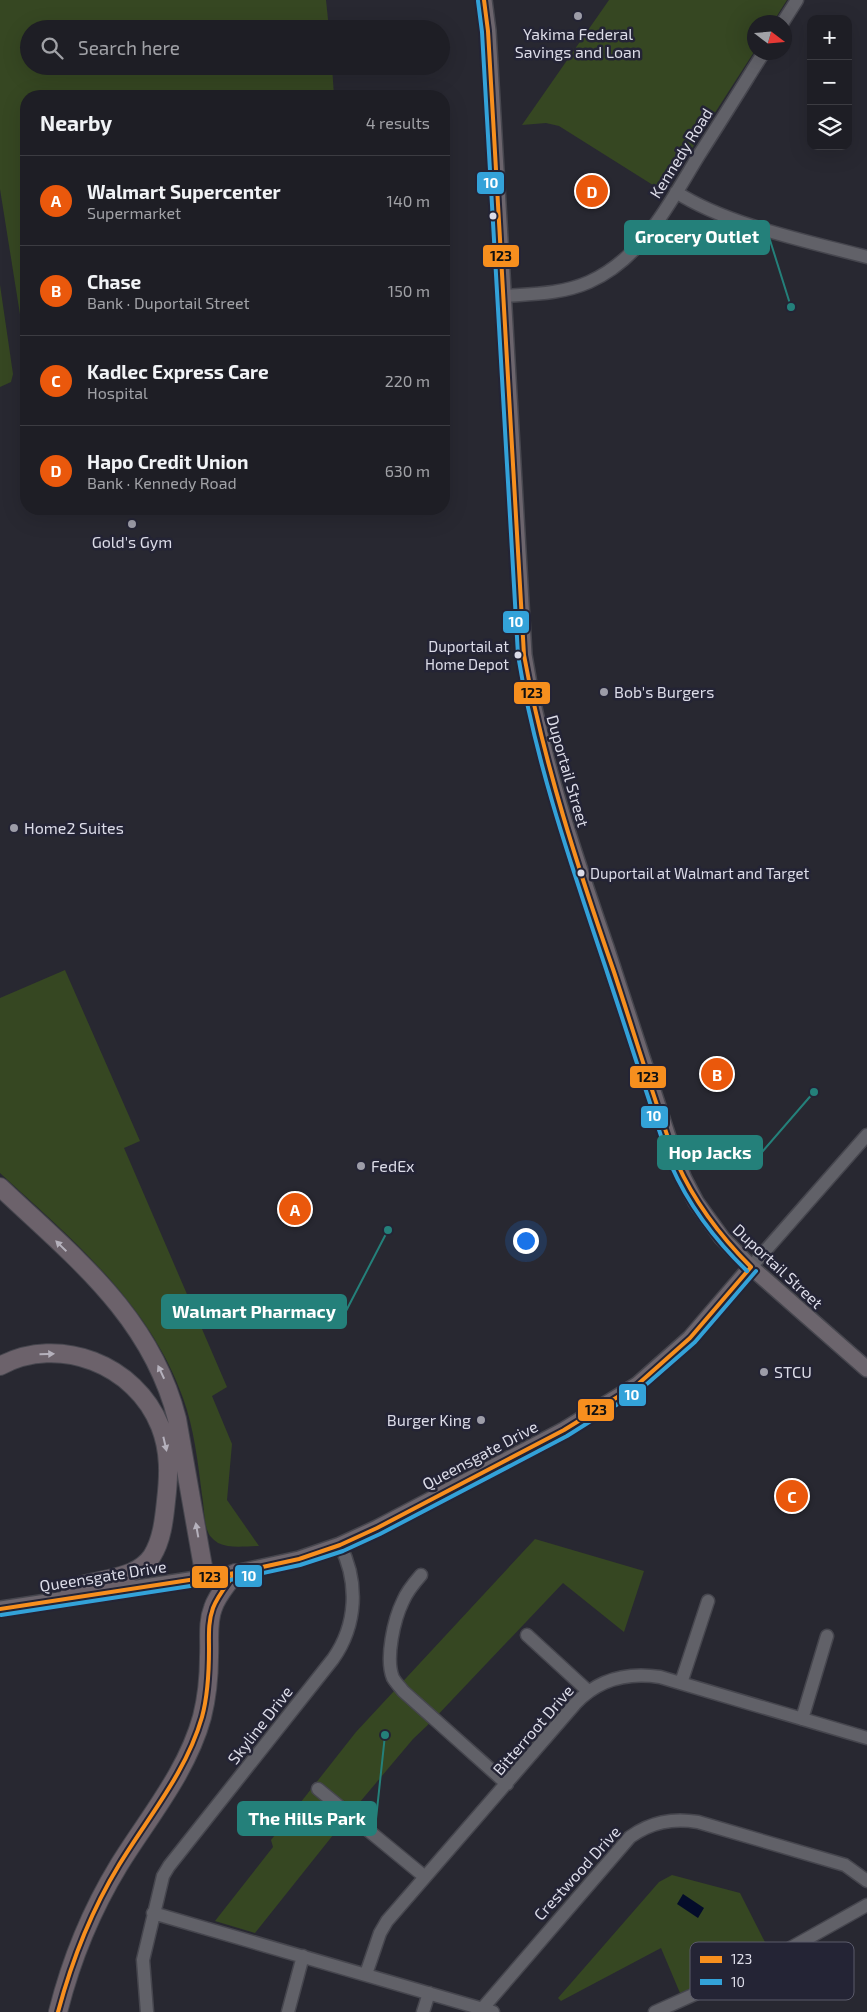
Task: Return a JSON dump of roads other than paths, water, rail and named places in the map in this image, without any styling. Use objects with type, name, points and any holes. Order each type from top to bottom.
[{"type":"highway","points":[[0,1187],[105,1289],[130,1318],[151,1351],[172,1397],[205,1578]]},
{"type":"highway","points":[[0,1366],[25,1356],[44,1353],[66,1354],[101,1363],[113,1370],[138,1391],[154,1414],[164,1438],[168,1462],[165,1509],[159,1539],[152,1556],[142,1567],[81,1586],[66,1599]]},
{"type":"highway","points":[[58,2012],[78,1947],[94,1909],[192,1746],[207,1690],[209,1625],[212,1610],[218,1597],[235,1573]]},
{"type":"main road","name":"Duportail Street","points":[[484,0],[488,31],[524,655],[538,731],[580,874],[677,1163],[690,1190],[705,1216],[722,1238],[751,1268],[867,1369]]},
{"type":"main road","name":"Queensgate Drive","points":[[0,1609],[235,1573],[299,1559],[340,1545],[377,1528],[564,1430],[637,1385],[662,1365],[690,1338],[751,1268]]},
{"type":"street","points":[[787,15],[797,0]]},
{"type":"street","name":"Kennedy Road","points":[[504,296],[566,290],[590,282],[608,272],[623,260],[656,224],[759,60]]},
{"type":"street","points":[[676,192],[695,204],[718,213],[867,257]]},
{"type":"street","name":"Queensgate Drive","points":[[751,1268],[867,1135]]},
{"type":"street","name":"Skyline Drive","points":[[146,2012],[143,1960],[160,1885],[169,1866],[333,1659],[345,1640],[351,1622],[353,1582],[349,1564],[340,1545]]},
{"type":"street","points":[[421,1575],[403,1600],[398,1613],[390,1651],[393,1678],[403,1691],[507,1784]]},
{"type":"street","points":[[681,1683],[708,1601]]},
{"type":"street","points":[[527,1635],[588,1691]]},
{"type":"street","points":[[802,1719],[827,1636]]},
{"type":"street","name":"Bitterroot Drive","points":[[366,1974],[380,1933],[387,1921],[588,1691],[605,1681],[636,1675],[660,1677],[867,1738]]},
{"type":"street","points":[[318,1789],[425,1877]]},
{"type":"street","name":"Crestwood Drive","points":[[488,2010],[630,1837],[649,1825],[673,1820],[698,1822],[840,1863],[857,1872],[867,1881]]},
{"type":"street","points":[[801,1942],[867,1905]]},
{"type":"street","points":[[153,1913],[488,2010]]},
{"type":"street","points":[[288,2012],[303,1956]]},
{"type":"street","points":[[424,2012],[429,1993]]},
{"type":"street","points":[[655,2012],[690,1996]]},
{"type":"water","points":[[683,1894],[704,1908],[698,1918],[677,1904]]},
{"type":"place","name":"Yakima Federal Savings and Loan","points":[[578,16]]},
{"type":"place","name":"Hapo Credit Union","points":[[592,191]]},
{"type":"place","name":"Grocery Outlet","points":[[791,307]]},
{"type":"place","name":"Gold's Gym","points":[[132,524]]},
{"type":"place","name":"Duportail at Home Depot","points":[[518,655]]},
{"type":"place","name":"Bob's Burgers","points":[[604,692]]},
{"type":"place","name":"Home2 Suites","points":[[14,828]]},
{"type":"place","name":"Duportail at Walmart and Target","points":[[581,873]]},
{"type":"place","name":"Chase","points":[[717,1074]]},
{"type":"place","name":"Hop Jacks","points":[[814,1092]]},
{"type":"place","name":"FedEx","points":[[361,1166]]},
{"type":"place","name":"Walmart Supercenter","points":[[295,1209]]},
{"type":"place","name":"Walmart Pharmacy","points":[[388,1230]]},
{"type":"place","name":"STCU","points":[[764,1372]]},
{"type":"place","name":"Burger King","points":[[481,1420]]},
{"type":"place","name":"Kadlec Express Care","points":[[792,1496]]},
{"type":"place","name":"The Hills Park","points":[[385,1735]]}]
